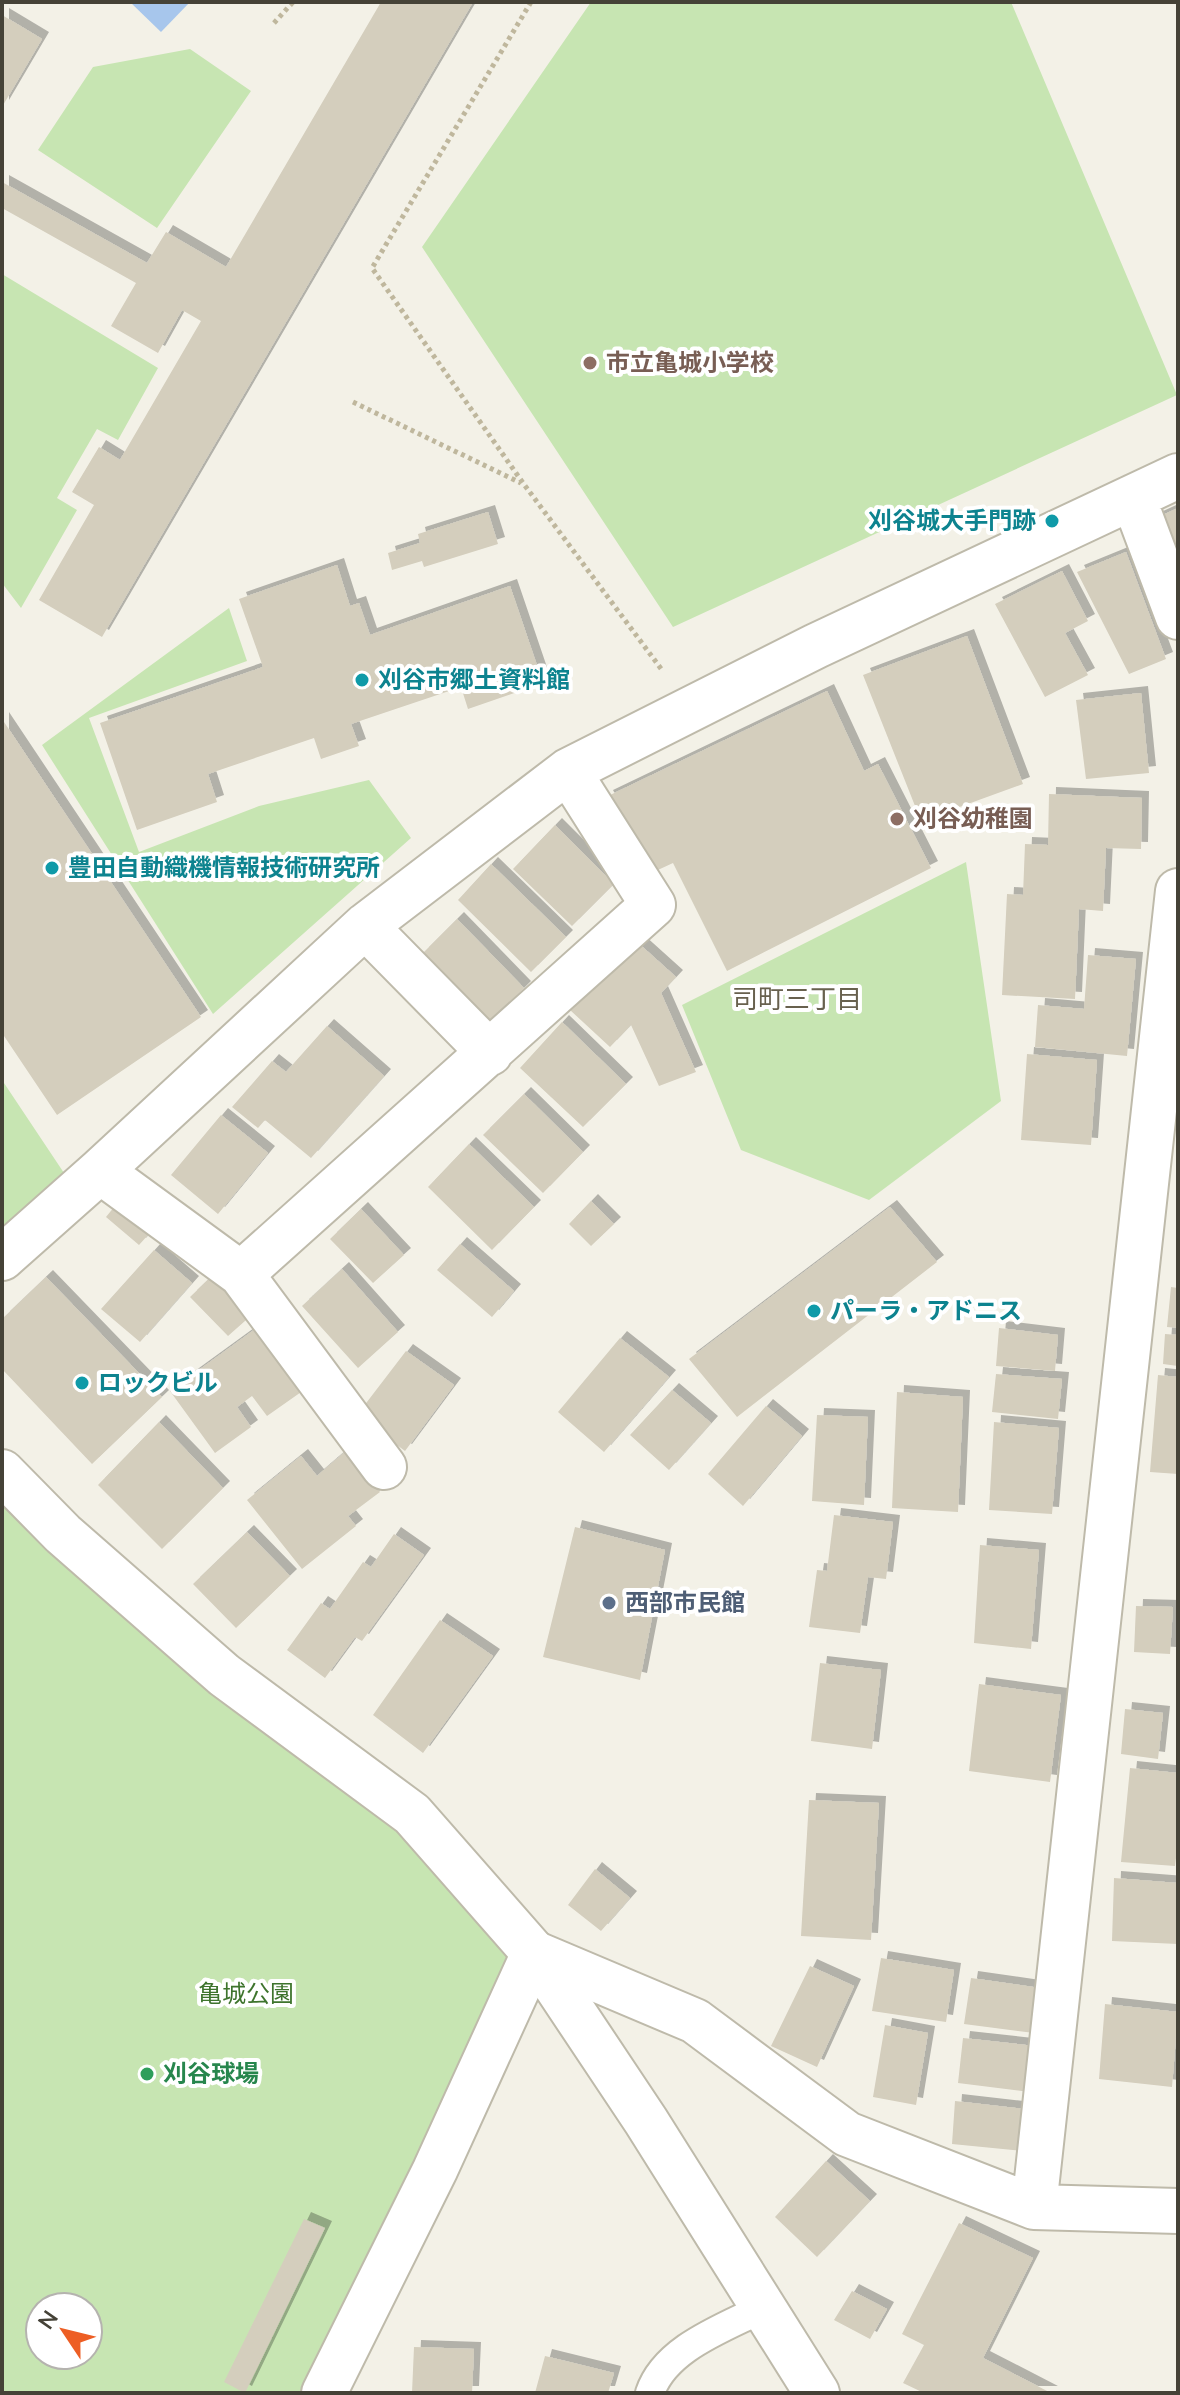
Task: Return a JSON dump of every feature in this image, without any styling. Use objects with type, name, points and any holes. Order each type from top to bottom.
[{"type":"street","points":[[2,1258],[365,926],[568,771],[816,646],[1178,476]]},
{"type":"street","points":[[1133,497],[1178,617]]},
{"type":"street","points":[[241,1274],[653,905],[568,771]]},
{"type":"street","points":[[1034,2207],[1178,891]]},
{"type":"street","points":[[365,926],[490,1053]]},
{"type":"street","points":[[100,1171],[241,1274],[384,1467]]},
{"type":"street","points":[[2,1472],[63,1534],[224,1675],[412,1814],[534,1953],[646,2121],[817,2393]]},
{"type":"street","points":[[534,1953],[695,2021],[847,2134],[1034,2207],[1178,2211]]},
{"type":"street","points":[[324,2393],[435,2170],[534,1953]]},
{"type":"lane","points":[[650,2393],[655,2378],[684,2349],[763,2308]]},
{"type":"path","points":[[274,23],[293,2]]},
{"type":"path","points":[[531,2],[372,268],[523,483],[691,709]]},
{"type":"path","points":[[353,402],[523,483]]},
{"type":"green space","points":[[591,2],[1011,2],[1177,395],[673,627],[422,247]]},
{"type":"green space","points":[[190,49],[251,91],[157,228],[38,150],[93,67]]},
{"type":"green space","points":[[2,274],[158,368],[118,440],[97,429],[57,498],[77,510],[21,608],[2,583]]},
{"type":"green space","points":[[229,608],[247,661],[89,718],[139,852],[259,806],[369,780],[411,838],[213,1014],[42,745]]},
{"type":"green space","points":[[966,862],[1001,1101],[869,1200],[741,1150],[682,1005]]},
{"type":"green space","points":[[2,1080],[64,1173],[2,1233]]},
{"type":"green space","name":"亀城公園","points":[[2,1472],[534,1953],[324,2393],[2,2393]]},
{"type":"water","points":[[130,2],[190,2],[161,32]]},
{"type":"building","points":[[381,2],[473,2],[102,637],[39,600],[94,505],[72,492],[99,447],[120,460],[201,321],[182,310],[158,353],[111,326],[136,283],[2,208],[2,182],[147,263],[166,232],[226,267]]},
{"type":"building","points":[[2,15],[42,39],[2,107]]},
{"type":"building","points":[[1178,508],[1178,575],[1154,519]]},
{"type":"building","points":[[488,512],[498,544],[424,567],[422,561],[392,570],[388,553],[420,543],[418,534]]},
{"type":"building","points":[[1126,552],[1166,659],[1129,674],[1077,572]]},
{"type":"building","points":[[337,565],[350,606],[359,603],[370,635],[510,586],[543,683],[468,709],[461,687],[351,724],[359,746],[321,759],[314,738],[208,774],[217,802],[137,830],[100,723],[263,667],[239,599]]},
{"type":"building","points":[[1062,571],[1088,621],[1065,633],[1088,675],[1045,697],[995,604]]},
{"type":"building","points":[[967,636],[1023,784],[921,821],[863,675]]},
{"type":"building","points":[[827,691],[864,771],[878,764],[931,868],[727,971],[673,863],[647,875],[606,797]]},
{"type":"building","points":[[1141,693],[1149,773],[1086,779],[1076,700]]},
{"type":"building","name":"豊田自動織機情報技術研究所","points":[[2,719],[201,1017],[57,1115],[2,1033]]},
{"type":"building","points":[[1049,794],[1142,798],[1141,849],[1106,848],[1103,911],[1079,909],[1075,999],[1002,995],[1007,894],[1023,895],[1025,844],[1048,845]]},
{"type":"building","points":[[555,825],[614,884],[572,926],[513,869]]},
{"type":"building","points":[[491,864],[566,937],[531,972],[458,900]]},
{"type":"building","points":[[457,919],[524,988],[489,1023],[422,954]]},
{"type":"building","points":[[636,941],[676,977],[661,993],[696,1072],[659,1086],[631,1025],[610,1047],[570,1010]]},
{"type":"building","points":[[1088,955],[1136,959],[1127,1056],[1035,1047],[1038,1005],[1084,1009]]},
{"type":"building","points":[[562,1022],[626,1084],[583,1127],[520,1068]]},
{"type":"building","points":[[327,1026],[384,1076],[311,1158],[265,1120],[258,1128],[232,1107],[272,1061],[286,1072]]},
{"type":"building","points":[[1027,1054],[1097,1060],[1091,1145],[1021,1140]]},
{"type":"building","points":[[524,1094],[583,1152],[543,1193],[483,1135]]},
{"type":"building","points":[[221,1115],[268,1153],[218,1214],[171,1175]]},
{"type":"building","points":[[469,1144],[534,1207],[492,1250],[428,1187]]},
{"type":"building","points":[[123,1196],[157,1225],[139,1245],[106,1217]]},
{"type":"building","points":[[591,1201],[614,1224],[591,1246],[569,1224]]},
{"type":"building","name":"パーラ・アドニス","points":[[890,1207],[937,1262],[737,1417],[689,1359]]},
{"type":"building","points":[[361,1209],[404,1255],[373,1283],[330,1239]]},
{"type":"building","points":[[460,1244],[514,1291],[492,1317],[437,1270]]},
{"type":"building","points":[[154,1250],[192,1283],[140,1342],[101,1309]]},
{"type":"building","points":[[342,1269],[398,1332],[358,1368],[302,1306]]},
{"type":"building","points":[[216,1272],[254,1313],[228,1336],[190,1297]]},
{"type":"building","name":"ロックビル","points":[[46,1277],[162,1397],[92,1464],[2,1369],[3,1318]]},
{"type":"building","points":[[1171,1287],[1178,1288],[1178,1328],[1167,1327]]},
{"type":"building","points":[[258,1327],[304,1390],[267,1416],[252,1396],[237,1407],[251,1427],[215,1453],[170,1391]]},
{"type":"building","points":[[999,1328],[1058,1335],[1055,1371],[996,1366]]},
{"type":"building","points":[[1165,1334],[1178,1335],[1178,1366],[1163,1364]]},
{"type":"building","points":[[620,1338],[669,1377],[604,1452],[558,1412]]},
{"type":"building","points":[[406,1351],[454,1385],[405,1451],[357,1415]]},
{"type":"building","points":[[996,1374],[1062,1379],[1058,1419],[992,1412]]},
{"type":"building","points":[[1158,1375],[1178,1377],[1178,1474],[1150,1472]]},
{"type":"building","points":[[672,1390],[711,1423],[669,1470],[630,1435]]},
{"type":"building","points":[[897,1392],[963,1397],[958,1512],[892,1508]]},
{"type":"building","points":[[766,1406],[802,1436],[743,1506],[708,1474]]},
{"type":"building","points":[[817,1415],[868,1417],[864,1505],[812,1501]]},
{"type":"building","points":[[159,1422],[223,1488],[162,1549],[98,1485]]},
{"type":"building","points":[[994,1422],[1059,1428],[1052,1514],[989,1510]]},
{"type":"building","points":[[346,1451],[380,1492],[348,1516],[356,1526],[302,1569],[247,1500],[301,1456],[317,1476]]},
{"type":"building","points":[[834,1515],[893,1522],[886,1579],[868,1577],[860,1633],[809,1627],[817,1570],[827,1571]]},
{"type":"building","points":[[575,1527],[665,1550],[640,1680],[543,1657]]},
{"type":"building","points":[[247,1532],[290,1576],[236,1628],[193,1584]]},
{"type":"building","points":[[394,1534],[424,1555],[362,1641],[355,1637],[325,1678],[287,1650],[321,1603],[330,1609],[363,1562],[371,1567]]},
{"type":"building","points":[[980,1545],[1039,1550],[1031,1649],[974,1643]]},
{"type":"building","points":[[1136,1606],[1173,1607],[1170,1654],[1134,1652]]},
{"type":"building","points":[[440,1620],[493,1656],[423,1753],[373,1715]]},
{"type":"building","points":[[820,1663],[881,1670],[872,1749],[811,1741]]},
{"type":"building","points":[[979,1684],[1061,1695],[1050,1782],[969,1771]]},
{"type":"building","points":[[1125,1709],[1163,1713],[1158,1759],[1121,1754]]},
{"type":"building","points":[[1130,1768],[1178,1773],[1175,1866],[1121,1862]]},
{"type":"building","points":[[809,1800],[879,1803],[871,1940],[801,1936]]},
{"type":"building","points":[[595,1869],[630,1898],[601,1931],[568,1905]]},
{"type":"building","points":[[1114,1878],[1178,1883],[1178,1944],[1112,1941]]},
{"type":"building","points":[[881,1958],[954,1970],[946,2022],[872,2011]]},
{"type":"building","points":[[810,1966],[854,1986],[817,2067],[771,2046]]},
{"type":"building","points":[[971,1978],[1040,1988],[1034,2033],[964,2024]]},
{"type":"building","points":[[1105,2004],[1178,2012],[1172,2087],[1099,2079]]},
{"type":"building","points":[[885,2025],[928,2033],[916,2105],[873,2097]]},
{"type":"building","points":[[963,2038],[1035,2046],[1030,2092],[958,2083]]},
{"type":"building","points":[[955,2101],[1025,2109],[1022,2151],[952,2144]]},
{"type":"building","points":[[826,2161],[870,2201],[817,2257],[775,2217]]},
{"type":"building","points":[[304,2219],[325,2228],[245,2393],[224,2382]]},
{"type":"building","points":[[959,2223],[1033,2258],[983,2358],[1051,2393],[924,2393],[903,2383],[924,2345],[902,2334]]},
{"type":"building","points":[[852,2291],[887,2309],[870,2339],[834,2320]]},
{"type":"building","points":[[414,2347],[474,2349],[472,2393],[412,2393]]},
{"type":"building","points":[[545,2356],[614,2373],[608,2393],[535,2393]]},
{"type":"place","name":"市立亀城小学校","points":[[590,363]]},
{"type":"place","name":"刈谷城大手門跡","points":[[1052,521]]},
{"type":"place","name":"刈谷市郷土資料館","points":[[362,680]]},
{"type":"place","name":"刈谷幼稚園","points":[[897,819]]},
{"type":"place","name":"豊田自動織機情報技術研究所","points":[[52,868]]},
{"type":"place","name":"パーラ・アドニス","points":[[814,1311]]},
{"type":"place","name":"ロックビル","points":[[82,1383]]},
{"type":"place","name":"西部市民館","points":[[609,1603]]},
{"type":"place","name":"刈谷球場","points":[[147,2074]]},
{"type":"district","name":"司町三丁目","points":[[797,999]]}]
